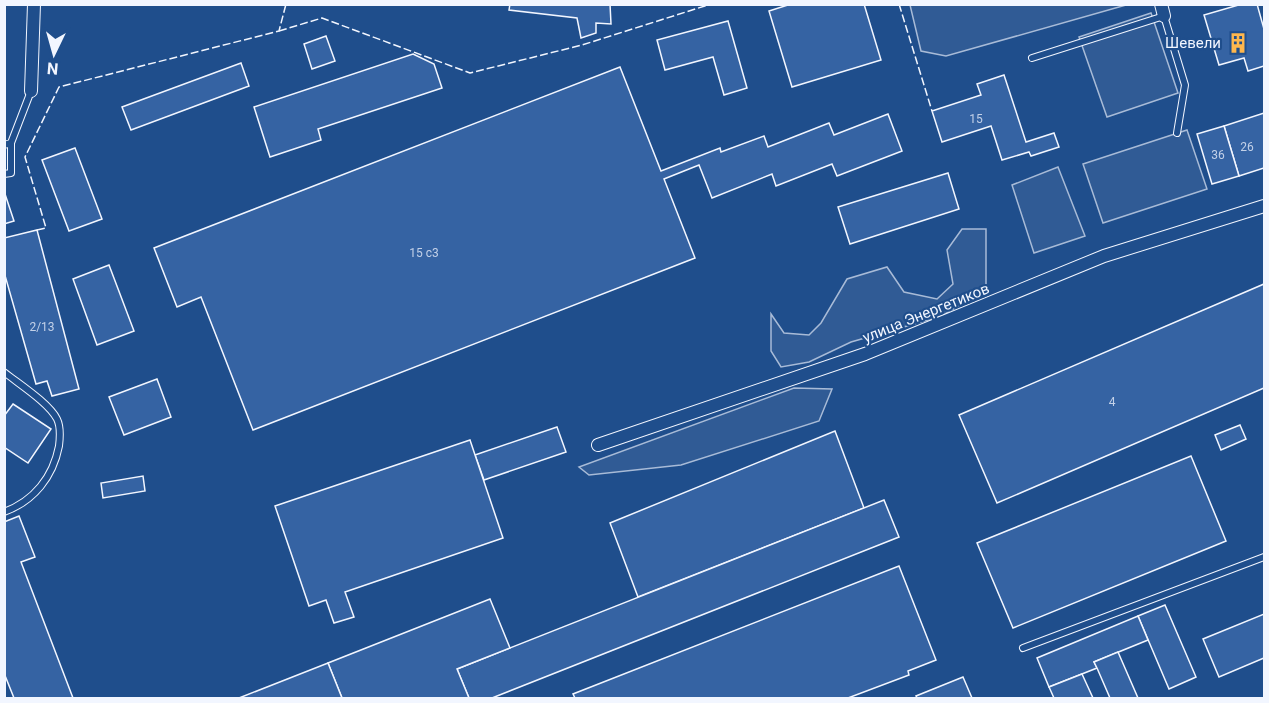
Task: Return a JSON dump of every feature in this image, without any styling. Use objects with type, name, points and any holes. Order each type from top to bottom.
[{"type":"street","points":[[31,91],[34,4]]},
{"type":"street","name":"улица Энергетиков","points":[[598,445],[865,354],[1104,256],[1264,206]]},
{"type":"lane","points":[[1032,58],[1162,10],[1185,85],[1178,134]]},
{"type":"lane","points":[[4,174],[11,173],[8,144],[31,91]]},
{"type":"lane","points":[[4,372],[51,410],[58,420],[60,438],[55,464],[47,478],[34,494],[14,509],[4,512]]},
{"type":"lane","points":[[1023,648],[1264,557]]},
{"type":"shaded area","points":[[910,4],[1126,5],[946,56],[921,51]]},
{"type":"shaded area","points":[[1151,13],[1178,93],[1107,117],[1079,37]]},
{"type":"shaded area","points":[[1187,130],[1207,189],[1103,223],[1083,164]]},
{"type":"shaded area","points":[[1058,167],[1085,236],[1034,253],[1012,185]]},
{"type":"shaded area","points":[[962,229],[986,229],[986,289],[942,316],[851,342],[809,362],[781,367],[771,351],[771,314],[784,333],[809,335],[821,323],[847,279],[887,267],[904,292],[937,299],[953,284],[947,250]]},
{"type":"shaded area","points":[[794,388],[832,389],[819,421],[681,465],[589,475],[579,467]]},
{"type":"building","points":[[510,4],[610,4],[611,24],[596,23],[596,33],[581,38],[577,18],[509,10]]},
{"type":"building","points":[[791,4],[864,4],[881,60],[792,87],[769,11]]},
{"type":"building","name":"Шевели","points":[[1242,4],[1257,4],[1264,29],[1264,66],[1248,71],[1244,58],[1219,65],[1204,15]]},
{"type":"building","points":[[728,21],[747,88],[724,95],[713,57],[665,70],[657,40]]},
{"type":"building","points":[[326,36],[335,61],[312,69],[304,44]]},
{"type":"building","points":[[413,54],[434,64],[442,88],[318,129],[321,140],[270,157],[254,107]]},
{"type":"building","points":[[241,63],[249,86],[131,130],[122,107]]},
{"type":"building","points":[[620,67],[661,171],[720,148],[721,152],[764,136],[768,147],[829,123],[834,135],[888,114],[902,151],[837,176],[832,164],[776,186],[772,174],[712,198],[699,165],[664,179],[695,258],[253,430],[201,297],[177,307],[154,248]]},
{"type":"building","points":[[1004,75],[1026,142],[1054,133],[1059,147],[1031,156],[1029,152],[1002,160],[991,126],[942,142],[932,111],[981,95],[977,84]]},
{"type":"building","points":[[1264,113],[1264,168],[1239,176],[1224,126]]},
{"type":"building","points":[[1224,126],[1239,176],[1212,184],[1197,134]]},
{"type":"building","points":[[75,148],[102,219],[69,231],[42,160]]},
{"type":"building","points":[[948,173],[959,209],[850,244],[838,207]]},
{"type":"building","points":[[4,191],[14,221],[4,224]]},
{"type":"building","points":[[37,230],[79,389],[52,396],[47,381],[36,384],[4,272],[4,238]]},
{"type":"building","points":[[109,265],[134,331],[97,345],[73,279]]},
{"type":"building","points":[[1264,284],[1264,388],[997,503],[959,415]]},
{"type":"building","points":[[157,379],[171,417],[124,435],[109,397]]},
{"type":"building","points":[[13,404],[51,429],[28,463],[4,447],[4,416]]},
{"type":"building","points":[[1240,425],[1246,439],[1221,450],[1215,435]]},
{"type":"building","points":[[557,427],[566,452],[484,480],[475,455]]},
{"type":"building","points":[[835,431],[864,508],[638,597],[610,523]]},
{"type":"building","points":[[470,440],[503,538],[345,592],[354,617],[334,623],[326,600],[309,606],[275,506]]},
{"type":"building","points":[[1191,456],[1226,541],[1013,628],[977,543]]},
{"type":"building","points":[[143,476],[145,491],[103,498],[101,483]]},
{"type":"building","points":[[884,500],[899,537],[492,698],[469,698],[457,669]]},
{"type":"building","points":[[19,516],[35,557],[21,562],[73,698],[14,698],[4,673],[4,522]]},
{"type":"building","points":[[899,566],[936,660],[908,671],[909,675],[848,698],[575,698],[573,694]]},
{"type":"building","points":[[490,599],[510,648],[457,669],[469,698],[342,698],[328,663]]},
{"type":"building","points":[[1165,605],[1196,677],[1169,689],[1138,616]]},
{"type":"building","points":[[1264,614],[1264,658],[1219,677],[1203,639]]},
{"type":"building","points":[[1138,616],[1148,640],[1094,662],[1097,668],[1049,687],[1037,658]]},
{"type":"building","points":[[1118,652],[1138,698],[1110,698],[1094,662]]},
{"type":"building","points":[[328,663],[342,698],[239,698]]},
{"type":"building","points":[[1082,674],[1093,698],[1054,698],[1049,687]]},
{"type":"building","points":[[963,677],[972,698],[917,698],[916,696]]},
{"type":"fence","points":[[37,230],[46,228],[25,157],[59,87],[279,31],[286,4]]},
{"type":"fence","points":[[279,31],[322,18],[470,73],[582,45],[711,4]]},
{"type":"fence","points":[[899,4],[932,111]]},
{"type":"place","name":"Шевели","points":[[1238,43]]}]
